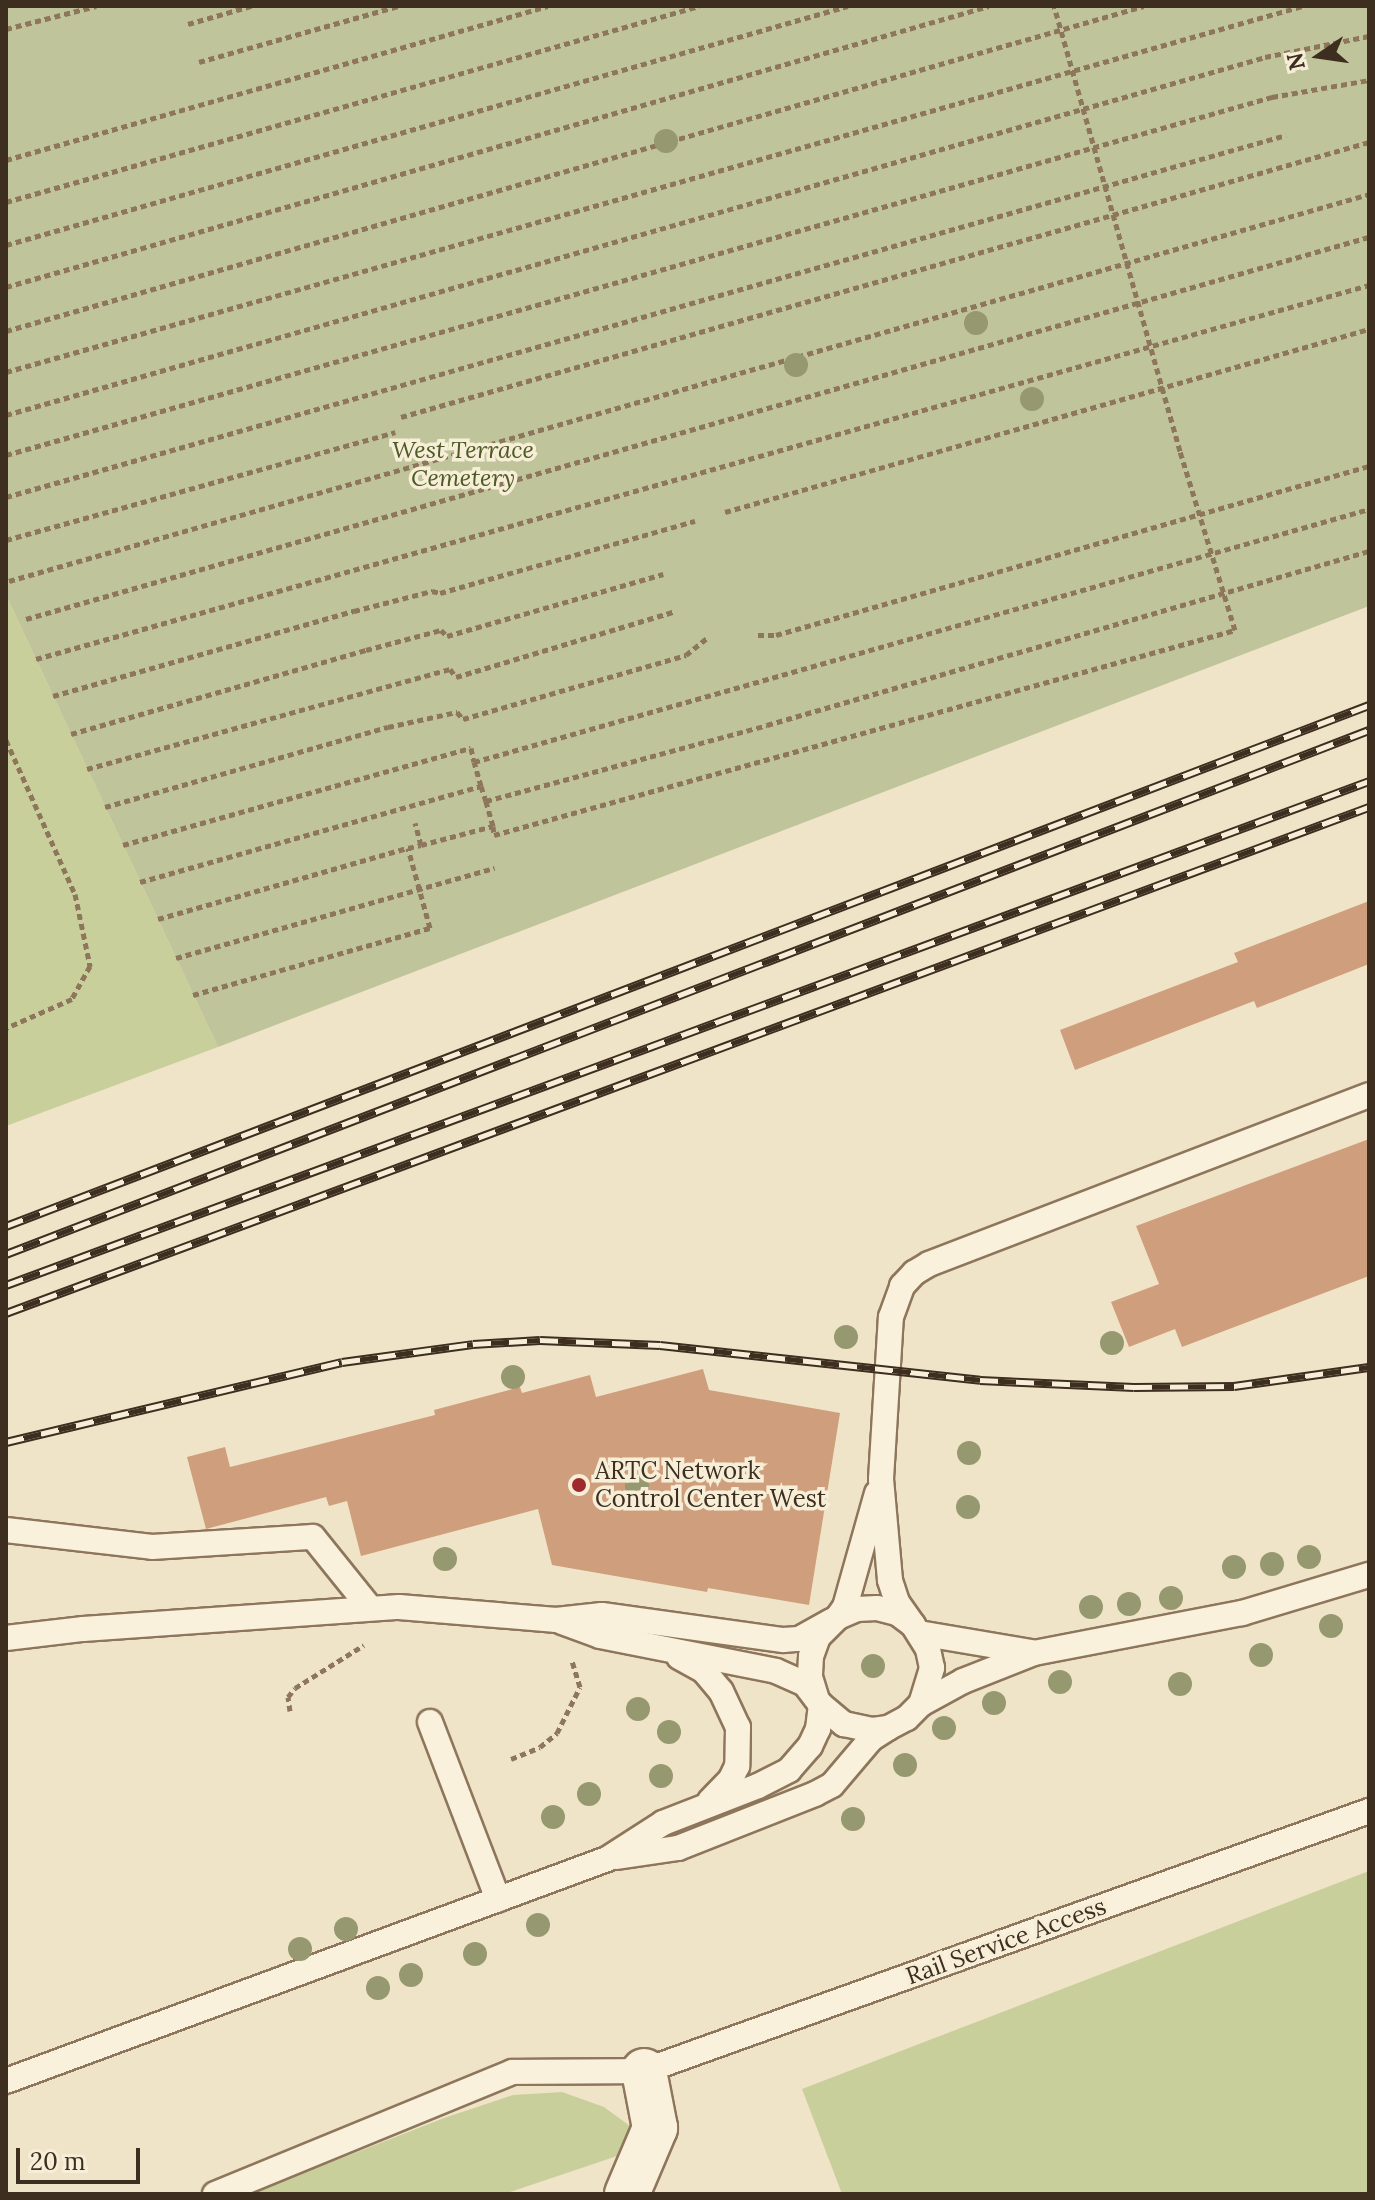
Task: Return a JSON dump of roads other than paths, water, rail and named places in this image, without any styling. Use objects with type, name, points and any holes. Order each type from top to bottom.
[{"type":"street","points":[[627,2194],[655,2128],[644,2071]]},
{"type":"lane","points":[[921,1704],[929,1687],[932,1668],[928,1649],[897,1602],[890,1580],[881,1479],[891,1317],[902,1286],[914,1273],[1369,1095]]},
{"type":"lane","points":[[607,1859],[663,1823],[789,1770],[810,1746],[818,1729],[818,1701],[810,1677],[811,1656],[818,1637],[845,1607],[881,1479]]},
{"type":"lane","points":[[6,1530],[152,1547],[313,1537],[370,1608]]},
{"type":"lane","points":[[6,2081],[607,1859],[678,1848],[815,1794],[832,1785],[871,1739],[907,1718],[921,1704],[963,1681],[1034,1653],[1242,1613],[1369,1575]]},
{"type":"lane","points":[[6,1638],[370,1608],[500,1613],[556,1620],[600,1636],[776,1671],[805,1684],[818,1701],[844,1724],[858,1729],[888,1728]]},
{"type":"lane","points":[[556,1620],[602,1615],[783,1640],[799,1639],[857,1609],[877,1608],[897,1613],[916,1629],[1034,1653]]},
{"type":"lane","points":[[655,1647],[704,1671],[721,1691],[738,1727],[737,1766],[731,1779],[702,1807]]},
{"type":"lane","points":[[430,1722],[498,1899]]},
{"type":"lane","name":"Rail Service Access","points":[[215,2194],[512,2072],[644,2071],[1369,1811]]},
{"type":"railway","points":[[6,1226],[1369,705]]},
{"type":"railway","points":[[6,1254],[1369,730]]},
{"type":"railway","points":[[6,1285],[1369,781]]},
{"type":"railway","points":[[6,1313],[1369,807]]},
{"type":"railway","points":[[6,1442],[342,1362],[473,1344],[540,1340],[660,1345],[980,1380],[1134,1387],[1234,1386],[1369,1367]]},
{"type":"place","name":"ARTC Network Control Center West","points":[[579,1485]]},
{"type":"park label","name":"West Terrace Cemetery","points":[[463,464]]}]
